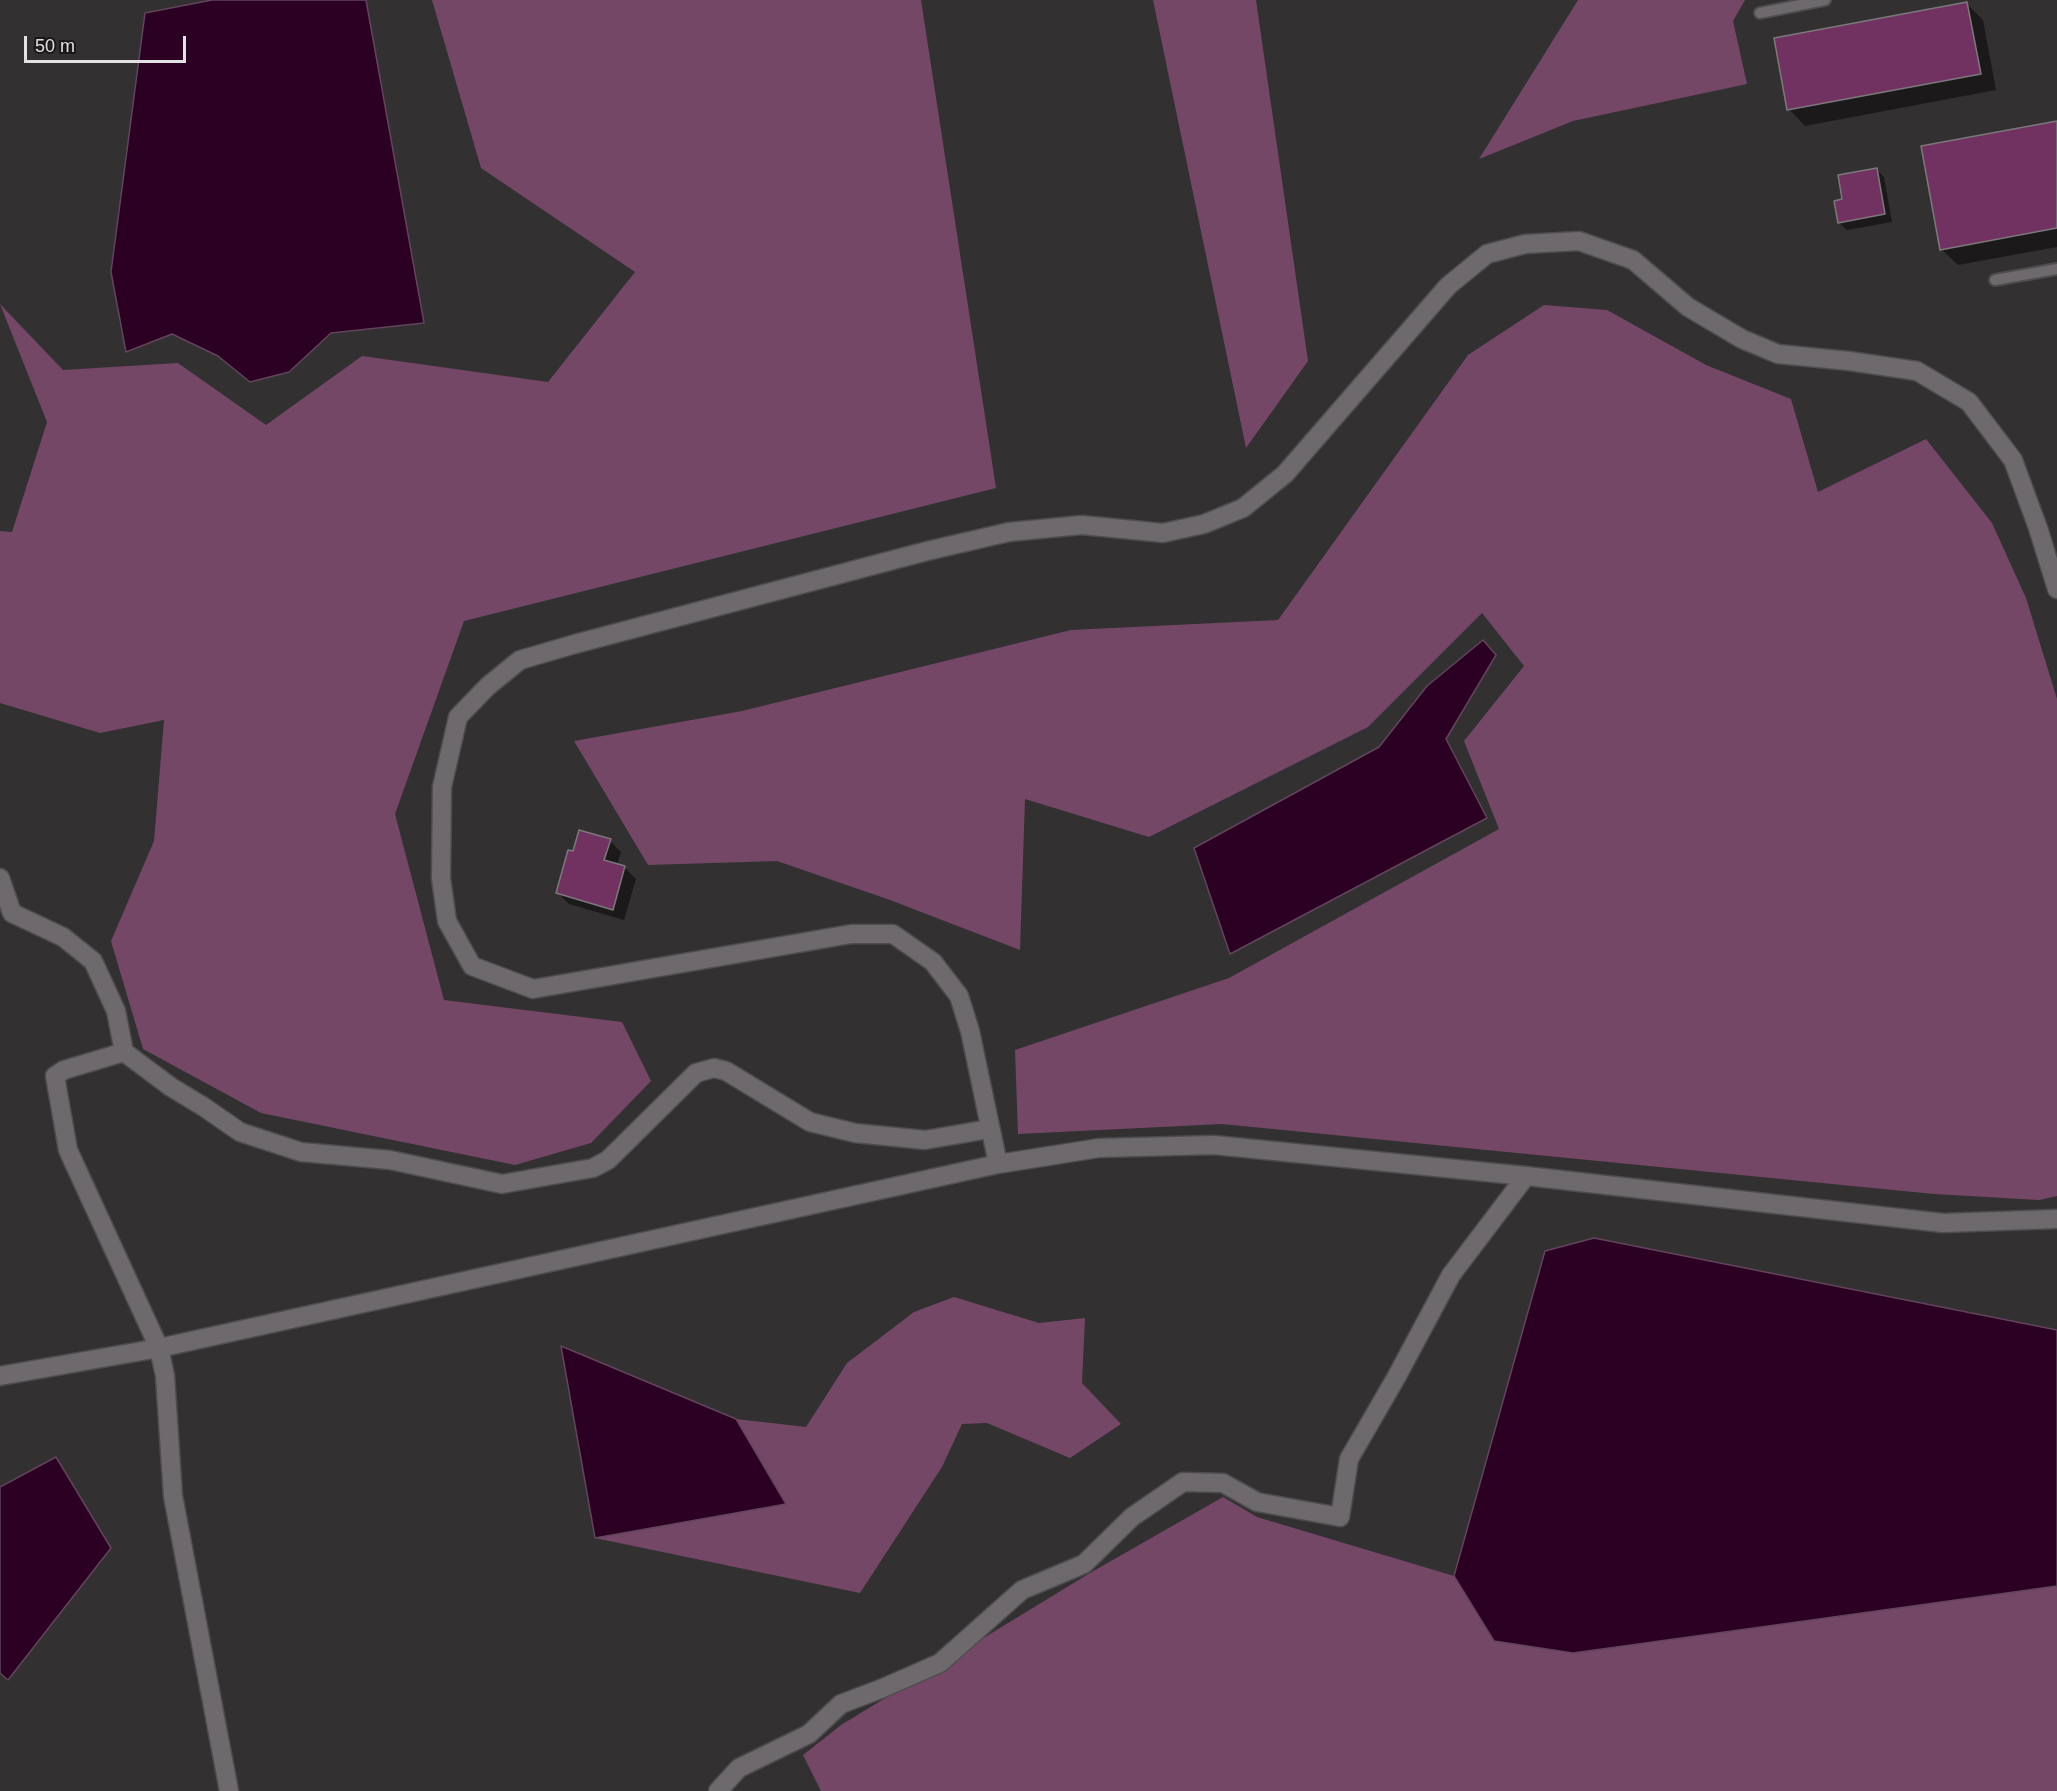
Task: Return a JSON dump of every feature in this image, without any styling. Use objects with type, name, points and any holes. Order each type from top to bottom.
[{"type":"street","points":[[998,1164],[970,1031],[960,996],[933,962],[893,934],[851,934],[533,988],[472,966],[447,921],[441,878],[442,787],[458,717],[488,686],[520,660],[597,638],[927,551],[1009,532],[1082,525],[1163,533],[1203,524],[1243,508],[1285,474],[1448,286],[1487,254],[1525,244],[1579,242],[1633,260],[1688,307],[1742,339],[1778,354],[1849,360],[1917,371],[1969,402],[2013,460],[2057,589]]},
{"type":"street","points":[[0,878],[6,919],[63,937],[93,961],[116,1011],[124,1052],[162,1081],[240,1132],[301,1152],[390,1160],[502,1184],[593,1168],[608,1160],[696,1072],[714,1068],[726,1071],[810,1122],[855,1133],[925,1140],[989,1129]]},
{"type":"street","points":[[124,1052],[64,1070],[55,1076],[68,1150],[159,1348],[165,1376],[173,1496],[229,1791]]},
{"type":"street","points":[[0,1376],[159,1348],[998,1164],[1099,1148],[1214,1144],[1526,1176],[1943,1223],[2057,1220]]},
{"type":"street","points":[[718,1791],[739,1768],[809,1734],[841,1704],[883,1689],[940,1663],[1022,1590],[1084,1564],[1132,1517],[1183,1482],[1223,1483],[1257,1502],[1340,1516],[1349,1459],[1451,1275],[1526,1176]]},
{"type":"lane","points":[[1760,13],[1826,0]]},
{"type":"lane","points":[[1995,280],[2057,269]]},
{"type":"shaded area","points":[[212,0],[366,0],[424,323],[331,333],[289,372],[250,382],[218,356],[172,334],[126,352],[111,272],[145,13]]},
{"type":"shaded area","points":[[432,0],[921,0],[996,488],[464,621],[395,814],[444,1000],[622,1022],[651,1081],[591,1143],[515,1165],[261,1113],[143,1049],[111,941],[154,841],[164,720],[100,733],[0,703],[0,531],[12,532],[47,422],[0,304],[63,370],[178,363],[266,425],[362,356],[548,382],[635,272],[481,168]]},
{"type":"shaded area","points":[[1153,0],[1256,0],[1308,361],[1246,448]]},
{"type":"shaded area","points":[[1578,0],[1745,0],[1733,21],[1747,84],[1573,121],[1479,159]]},
{"type":"shaded area","points":[[1544,305],[1607,310],[1706,365],[1791,399],[1818,492],[1926,439],[1992,523],[2026,598],[2057,699],[2057,1196],[2039,1200],[1934,1194],[1222,1124],[1018,1134],[1015,1050],[1229,978],[1499,829],[1464,741],[1524,666],[1482,613],[1368,727],[1149,837],[1025,799],[1020,950],[890,900],[777,861],[648,865],[574,741],[742,711],[1071,630],[1278,620],[1468,355]]},
{"type":"shaded area","points":[[1483,640],[1496,655],[1446,739],[1487,818],[1230,954],[1194,848],[1379,747],[1427,686]]},
{"type":"shaded area","points":[[1594,1238],[2057,1330],[2057,1586],[1573,1653],[1494,1641],[1454,1576],[1545,1251]]},
{"type":"shaded area","points":[[954,1297],[1039,1323],[1085,1318],[1082,1383],[1121,1424],[1070,1458],[987,1423],[962,1424],[942,1467],[860,1593],[595,1538],[785,1504],[736,1419],[806,1427],[847,1363],[914,1312]]},
{"type":"shaded area","points":[[561,1346],[736,1419],[786,1504],[595,1538]]},
{"type":"shaded area","points":[[56,1457],[111,1548],[8,1680],[0,1673],[0,1487]]},
{"type":"shaded area","points":[[1223,1497],[1257,1517],[1454,1576],[1494,1641],[1573,1653],[2057,1586],[2057,1791],[821,1791],[803,1755],[841,1725],[1090,1573]]},
{"type":"building","points":[[1967,2],[1981,74],[1787,110],[1774,38]]},
{"type":"building","points":[[2057,121],[2057,228],[1940,250],[1921,146]]},
{"type":"building","points":[[1877,168],[1885,214],[1838,223],[1834,201],[1842,199],[1838,175]]},
{"type":"building","points":[[579,830],[611,839],[604,860],[625,866],[613,910],[556,893],[568,850],[573,851]]}]
